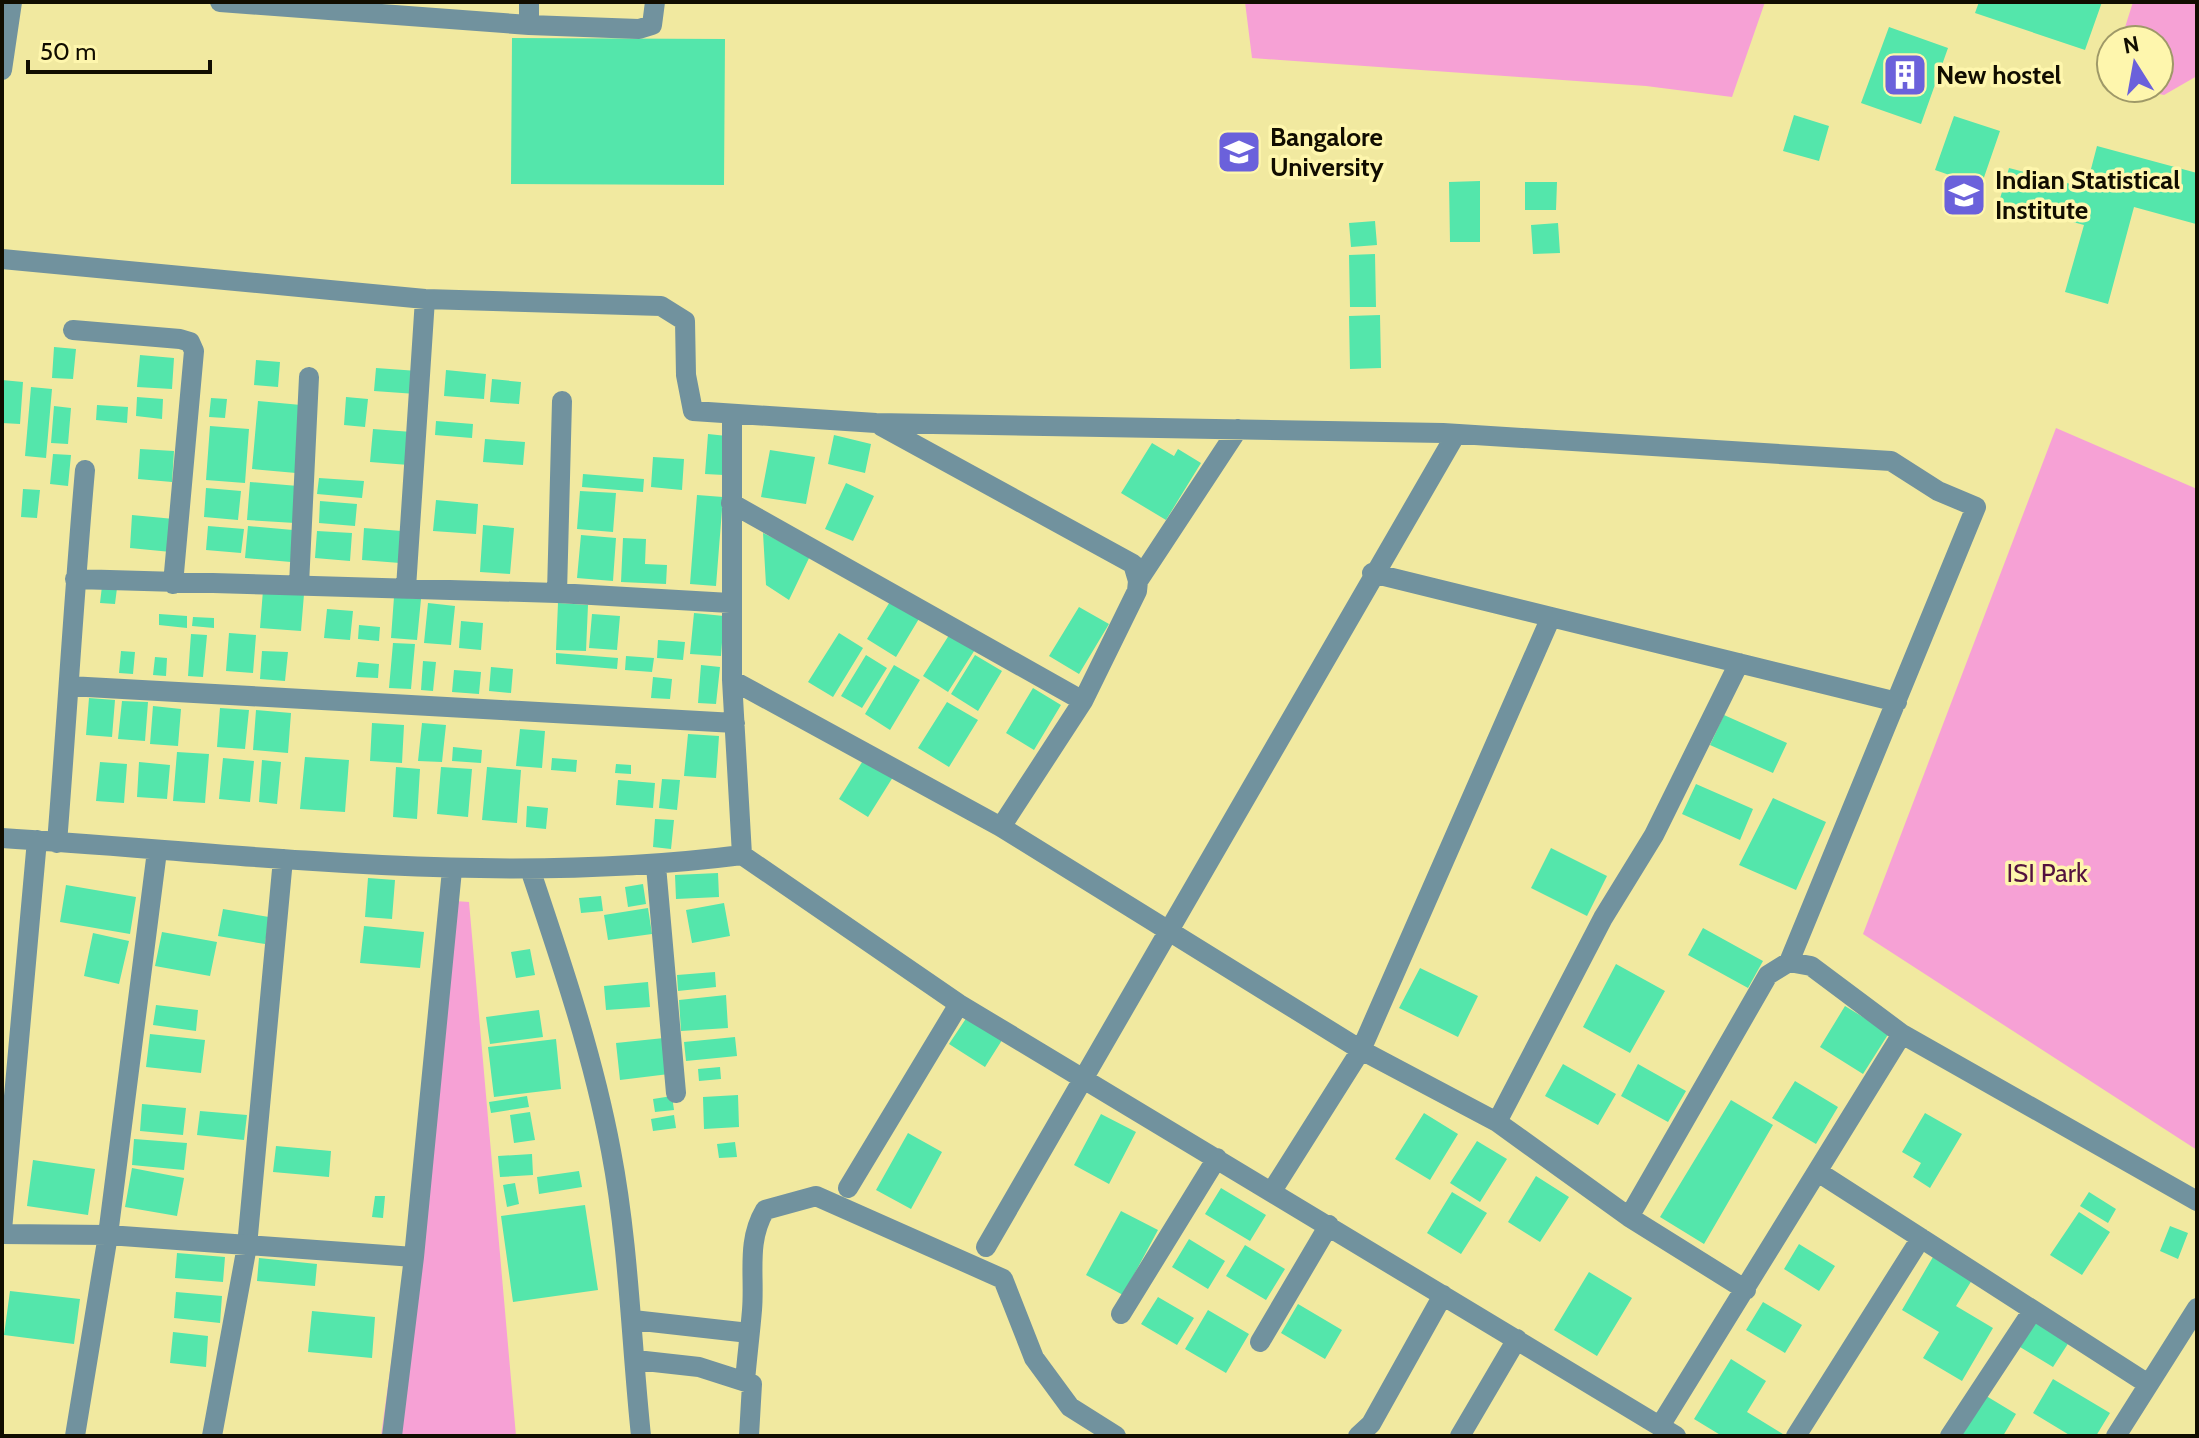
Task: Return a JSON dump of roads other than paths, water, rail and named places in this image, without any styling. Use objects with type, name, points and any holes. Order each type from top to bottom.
[{"type":"street","points":[[2,70],[12,2]]},
{"type":"street","points":[[220,2],[403,9],[529,25],[639,29],[652,25],[655,2]]},
{"type":"street","points":[[529,2],[529,25]]},
{"type":"street","points":[[2,259],[425,299],[661,306],[685,321],[686,375],[693,411],[732,416],[876,423],[1456,434],[1891,461],[1938,491],[1976,507],[1789,962],[1768,975],[1629,1217]]},
{"type":"street","points":[[406,588],[425,299]]},
{"type":"street","points":[[73,330],[180,339],[190,342],[194,351],[173,584]]},
{"type":"street","points":[[299,585],[309,377]]},
{"type":"street","points":[[557,593],[562,401]]},
{"type":"street","points":[[732,416],[730,603],[742,855]]},
{"type":"street","points":[[876,423],[1133,564],[1138,581],[1137,591],[1083,701],[1001,827]]},
{"type":"street","points":[[1138,581],[1238,429]]},
{"type":"street","points":[[986,1247],[1372,573],[1456,434]]},
{"type":"street","points":[[85,470],[68,650],[69,686],[47,842],[2,1232],[108,1235],[414,1257]]},
{"type":"street","points":[[731,503],[1083,701]]},
{"type":"street","points":[[1372,573],[1897,702]]},
{"type":"street","points":[[75,579],[557,593],[730,603]]},
{"type":"street","points":[[1272,1191],[1361,1050],[1551,617]]},
{"type":"street","points":[[1497,1122],[1603,918],[1654,835],[1739,663]]},
{"type":"street","points":[[732,680],[1001,827],[1361,1050],[1497,1122],[1629,1217],[1746,1290]]},
{"type":"street","points":[[69,686],[735,723]]},
{"type":"street","points":[[2,838],[452,870],[656,866],[742,855],[959,1004],[1668,1431],[1746,1290],[1902,1034]]},
{"type":"street","points":[[75,1436],[108,1235],[157,851]]},
{"type":"street","points":[[212,1436],[247,1246],[283,859]]},
{"type":"street","points":[[656,866],[676,1093]]},
{"type":"street","points":[[530,869],[569,985],[611,1150],[633,1320],[641,1436]]},
{"type":"street","points":[[392,1436],[414,1257],[452,870]]},
{"type":"street","points":[[1789,962],[1811,966],[1902,1034],[2197,1201]]},
{"type":"street","points":[[848,1188],[959,1004]]},
{"type":"street","points":[[1121,1314],[1217,1158]]},
{"type":"street","points":[[1818,1172],[2148,1384]]},
{"type":"street","points":[[745,1381],[751,1254],[758,1221],[765,1210],[816,1196],[1003,1279],[1034,1358],[1070,1407],[1116,1436]]},
{"type":"street","points":[[1260,1342],[1329,1225]]},
{"type":"street","points":[[1796,1436],[1921,1238]]},
{"type":"street","points":[[1358,1436],[1371,1424],[1443,1295]]},
{"type":"street","points":[[2116,1436],[2197,1308]]},
{"type":"street","points":[[1950,1436],[2033,1310]]},
{"type":"street","points":[[633,1320],[749,1333]]},
{"type":"street","points":[[1460,1436],[1517,1339]]},
{"type":"street","points":[[636,1360],[699,1367],[745,1381],[754,1391],[749,1436]]},
{"type":"place","name":"New hostel","points":[[1905,75]]},
{"type":"place","name":"Bangalore University","points":[[1239,152]]},
{"type":"place","name":"Indian Statistical Institute","points":[[1964,195]]},
{"type":"park label","name":"ISI Park","points":[[2047,873]]}]
